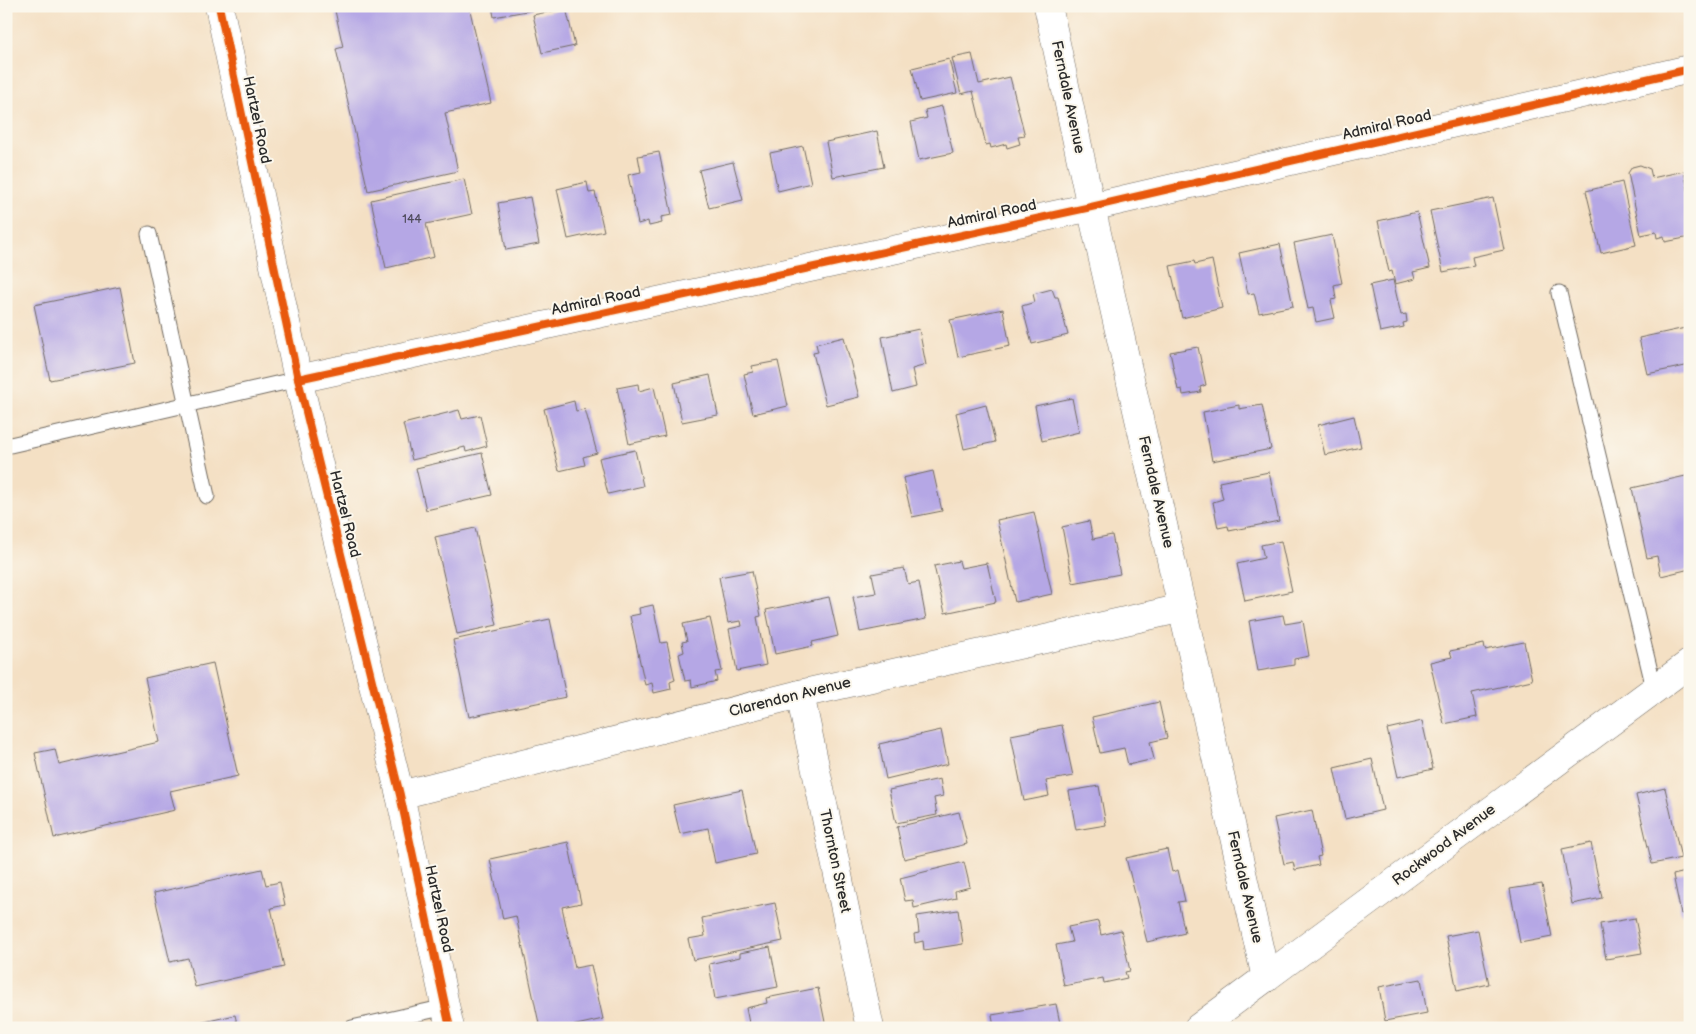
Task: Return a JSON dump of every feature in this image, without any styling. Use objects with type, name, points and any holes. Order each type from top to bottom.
[{"type":"street","name":"Hartzel Road","points":[[219,6],[298,379],[400,795],[448,1017]]},
{"type":"street","name":"Ferndale Avenue","points":[[1048,6],[1091,207],[1266,978]]},
{"type":"street","name":"Admiral Road","points":[[298,379],[1091,207],[1690,69]]},
{"type":"street","name":"Clarendon Avenue","points":[[400,795],[800,694],[1182,608]]},
{"type":"street","name":"Rockwood Avenue","points":[[1198,1028],[1690,663]]},
{"type":"street","name":"Thornton Street","points":[[800,694],[870,1028]]},
{"type":"lane","points":[[149,234],[207,496]]},
{"type":"lane","points":[[1559,293],[1654,688]]},
{"type":"lane","points":[[6,446],[298,379]]},
{"type":"lane","points":[[352,1028],[448,1017]]},
{"type":"building","points":[[334,6],[469,6],[491,103],[445,113],[458,171],[368,191],[336,49],[343,47]]},
{"type":"building","points":[[492,6],[531,6],[532,10],[494,17]]},
{"type":"building","points":[[566,8],[575,46],[542,53],[533,15]]},
{"type":"building","points":[[972,54],[979,84],[1010,77],[1025,136],[1018,137],[1020,144],[1007,148],[1006,144],[991,148],[990,144],[986,145],[973,91],[961,94],[952,58]]},
{"type":"building","points":[[949,59],[957,93],[920,101],[912,68]]},
{"type":"building","points":[[942,106],[953,153],[919,160],[911,122],[927,118],[925,110]]},
{"type":"building","points":[[877,131],[884,167],[833,177],[826,142]]},
{"type":"building","points":[[803,146],[811,183],[778,191],[770,153]]},
{"type":"building","points":[[659,152],[672,215],[661,217],[662,223],[649,226],[648,221],[638,224],[628,175],[641,172],[638,156]]},
{"type":"building","points":[[733,162],[743,200],[709,208],[699,170]]},
{"type":"building","points":[[1640,165],[1650,169],[1652,178],[1684,171],[1690,199],[1690,237],[1665,242],[1664,236],[1657,238],[1656,232],[1641,235],[1628,173],[1632,167]]},
{"type":"building","points":[[464,179],[472,214],[426,224],[434,257],[386,268],[371,200]]},
{"type":"building","points":[[587,182],[589,193],[595,192],[604,231],[568,239],[557,189]]},
{"type":"building","points":[[1622,182],[1636,245],[1601,253],[1586,191]]},
{"type":"building","points":[[530,197],[539,244],[506,250],[498,203]]},
{"type":"building","points":[[1493,198],[1504,250],[1472,257],[1474,266],[1443,272],[1430,211]]},
{"type":"building","points":[[1417,212],[1430,268],[1413,272],[1415,279],[1395,284],[1392,271],[1389,272],[1378,221]]},
{"type":"building","points":[[1332,235],[1342,283],[1334,285],[1336,299],[1331,300],[1335,318],[1316,322],[1313,308],[1308,309],[1294,243]]},
{"type":"building","points":[[1280,244],[1293,306],[1259,313],[1254,293],[1248,294],[1239,253]]},
{"type":"building","points":[[1212,260],[1222,308],[1182,318],[1170,266],[1194,261],[1195,264]]},
{"type":"building","points":[[1393,280],[1401,315],[1406,314],[1407,322],[1403,323],[1404,327],[1380,332],[1370,285]]},
{"type":"building","points":[[120,287],[135,363],[50,380],[34,305]]},
{"type":"building","points":[[1052,289],[1055,297],[1058,297],[1068,335],[1032,344],[1022,306],[1035,302],[1033,294]]},
{"type":"building","points":[[1003,309],[1010,346],[958,357],[950,320]]},
{"type":"building","points":[[1690,327],[1690,365],[1647,374],[1639,338]]},
{"type":"building","points":[[919,329],[926,365],[912,369],[916,387],[893,393],[882,337]]},
{"type":"building","points":[[844,337],[859,397],[826,405],[813,353],[818,352],[816,344]]},
{"type":"building","points":[[1198,347],[1206,385],[1200,387],[1201,392],[1183,395],[1182,389],[1178,390],[1170,352]]},
{"type":"building","points":[[778,361],[788,406],[753,414],[744,374],[753,372],[752,366]]},
{"type":"building","points":[[710,375],[718,415],[682,422],[674,383]]},
{"type":"building","points":[[638,384],[639,391],[654,387],[665,436],[629,444],[617,388]]},
{"type":"building","points":[[1072,398],[1079,432],[1042,441],[1035,406]]},
{"type":"building","points":[[574,401],[576,411],[585,409],[597,453],[583,457],[585,465],[559,471],[544,409]]},
{"type":"building","points":[[986,405],[995,442],[964,449],[956,413]]},
{"type":"building","points":[[1239,405],[1239,409],[1262,405],[1271,449],[1212,461],[1203,412]]},
{"type":"building","points":[[459,410],[462,419],[480,415],[487,446],[466,452],[465,447],[412,460],[403,424]]},
{"type":"building","points":[[1354,416],[1361,447],[1325,455],[1318,425]]},
{"type":"building","points":[[635,450],[643,486],[608,494],[599,458]]},
{"type":"building","points":[[482,453],[492,495],[426,510],[416,468]]},
{"type":"building","points":[[933,471],[942,511],[912,517],[903,478]]},
{"type":"building","points":[[1269,472],[1279,521],[1229,531],[1228,526],[1218,528],[1213,502],[1223,499],[1219,482]]},
{"type":"building","points":[[1690,475],[1690,569],[1661,576],[1657,556],[1647,558],[1632,488]]},
{"type":"building","points":[[1034,512],[1052,594],[1015,602],[997,520]]},
{"type":"building","points":[[1089,521],[1093,539],[1112,535],[1120,574],[1073,583],[1062,527]]},
{"type":"building","points":[[475,528],[497,625],[457,634],[435,537]]},
{"type":"building","points":[[1281,541],[1292,591],[1245,601],[1237,564],[1264,558],[1261,545]]},
{"type":"building","points":[[959,561],[961,568],[987,563],[996,602],[945,613],[934,566]]},
{"type":"building","points":[[904,568],[908,584],[919,582],[926,619],[860,632],[853,597],[876,593],[872,574]]},
{"type":"building","points":[[752,571],[761,616],[757,617],[766,665],[737,671],[729,629],[742,626],[741,621],[728,623],[719,577]]},
{"type":"building","points":[[829,597],[838,636],[812,642],[813,646],[775,654],[766,610]]},
{"type":"building","points":[[653,605],[661,643],[667,642],[675,680],[670,682],[671,689],[654,693],[652,683],[645,685],[630,616],[640,614],[639,608]]},
{"type":"building","points":[[1283,615],[1285,624],[1303,621],[1309,656],[1294,659],[1294,665],[1258,671],[1249,621]]},
{"type":"building","points":[[710,618],[722,671],[715,672],[717,681],[692,687],[691,680],[685,681],[679,654],[684,652],[682,642],[687,641],[683,624]]},
{"type":"building","points":[[550,619],[566,697],[469,717],[453,640]]},
{"type":"building","points":[[1524,642],[1532,680],[1472,693],[1477,717],[1444,724],[1430,662],[1452,657],[1450,651],[1484,644],[1485,650]]},
{"type":"building","points":[[213,663],[238,776],[170,791],[175,810],[54,838],[35,753],[55,749],[59,765],[159,742],[145,678]]},
{"type":"building","points":[[1159,702],[1167,738],[1150,742],[1154,759],[1128,765],[1124,748],[1100,753],[1092,717]]},
{"type":"building","points":[[1422,721],[1433,769],[1398,777],[1387,729]]},
{"type":"building","points":[[1062,725],[1073,776],[1046,781],[1049,796],[1024,801],[1011,735]]},
{"type":"building","points":[[941,730],[948,764],[886,779],[879,744]]},
{"type":"building","points":[[1372,759],[1383,810],[1345,819],[1334,768]]},
{"type":"building","points":[[940,779],[943,796],[934,798],[937,815],[896,823],[889,790]]},
{"type":"building","points":[[1099,786],[1106,825],[1076,830],[1069,791]]},
{"type":"building","points":[[1665,788],[1681,858],[1652,864],[1636,795]]},
{"type":"building","points":[[742,790],[756,854],[715,863],[708,828],[680,834],[673,805]]},
{"type":"building","points":[[1312,810],[1321,856],[1317,857],[1319,865],[1295,870],[1293,862],[1284,864],[1274,818]]},
{"type":"building","points":[[959,812],[967,844],[904,859],[897,827]]},
{"type":"building","points":[[568,842],[581,903],[562,907],[575,968],[591,965],[603,1019],[563,1028],[540,1028],[516,916],[503,919],[490,859]]},
{"type":"building","points":[[1591,843],[1602,898],[1572,904],[1562,849]]},
{"type":"building","points":[[1167,849],[1172,872],[1178,870],[1185,901],[1178,902],[1185,933],[1147,942],[1126,858]]},
{"type":"building","points":[[964,862],[970,887],[955,891],[956,898],[914,908],[913,900],[905,901],[900,878]]},
{"type":"building","points":[[262,869],[266,885],[280,882],[285,905],[271,908],[284,967],[195,987],[188,958],[170,962],[154,893]]},
{"type":"building","points":[[1690,871],[1690,912],[1681,914],[1673,875]]},
{"type":"building","points":[[1542,884],[1552,937],[1520,943],[1510,889]]},
{"type":"building","points":[[775,903],[783,941],[693,960],[688,939],[705,936],[702,918]]},
{"type":"building","points":[[958,910],[963,944],[924,950],[923,941],[915,943],[914,934],[919,933],[917,916]]},
{"type":"building","points":[[1635,918],[1642,953],[1606,959],[1600,924]]},
{"type":"building","points":[[1098,921],[1101,935],[1121,930],[1130,971],[1125,972],[1127,978],[1104,983],[1103,978],[1064,986],[1056,945],[1072,942],[1068,927]]},
{"type":"building","points":[[1478,930],[1489,984],[1457,991],[1446,936]]},
{"type":"building","points":[[770,947],[778,987],[715,999],[709,964],[740,957],[740,953]]},
{"type":"building","points":[[1421,979],[1427,1013],[1385,1021],[1379,987]]},
{"type":"building","points":[[818,988],[826,1027],[750,1028],[746,1008],[767,1003],[766,998]]},
{"type":"building","points":[[1056,1004],[1061,1028],[994,1028],[992,1015]]},
{"type":"building","points":[[235,1015],[238,1028],[182,1028],[182,1027]]},
{"type":"cycle path","points":[[219,6],[298,379],[400,795],[450,1028]]},
{"type":"cycle path","points":[[298,379],[1091,207],[1690,69]]}]
